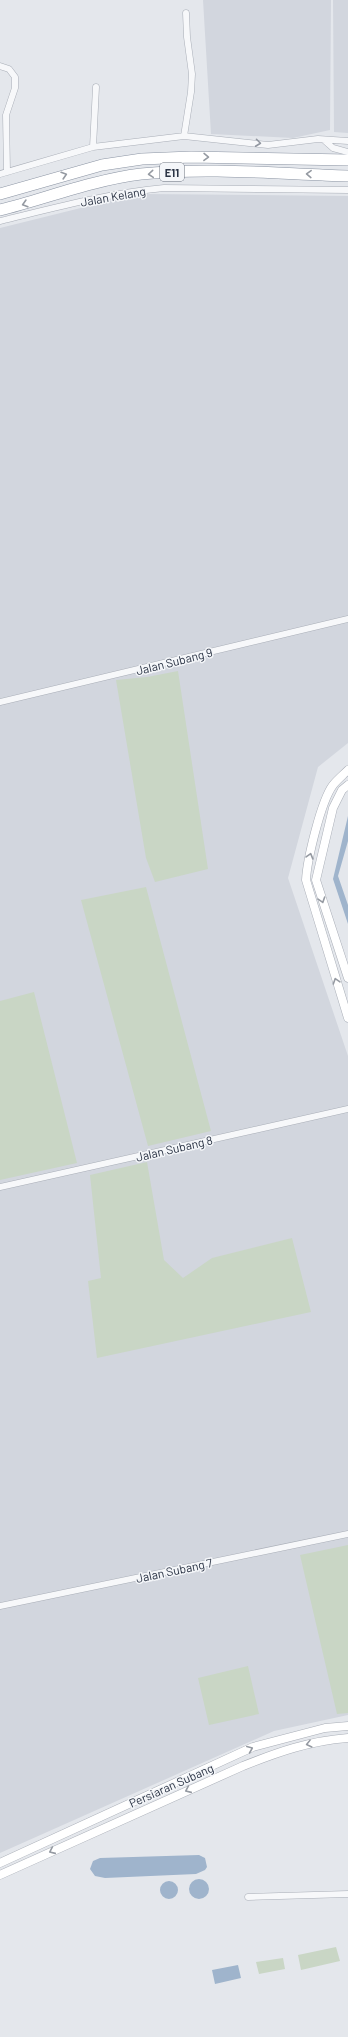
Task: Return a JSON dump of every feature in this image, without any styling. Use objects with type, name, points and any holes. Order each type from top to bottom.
[{"type":"highway","name":"E11","points":[[0,194],[102,165],[142,159],[191,157],[348,160]]},
{"type":"highway","name":"E11","points":[[0,210],[109,180],[140,174],[217,172],[348,176]]},
{"type":"street","points":[[184,136],[192,86],[186,13]]},
{"type":"street","points":[[0,66],[9,69],[14,77],[15,88],[6,115],[7,172]]},
{"type":"street","points":[[93,147],[96,87]]},
{"type":"street","points":[[0,174],[93,147],[184,136],[268,145],[299,140],[348,141]]},
{"type":"street","points":[[324,140],[332,148],[348,152]]},
{"type":"street","name":"Jalan Kelang","points":[[0,221],[77,202],[134,191],[164,188],[348,190]]},
{"type":"street","name":"Jalan Subang 9","points":[[0,702],[348,619]]},
{"type":"street","points":[[348,770],[332,786],[325,801],[307,866],[306,880],[348,1018]]},
{"type":"street","points":[[348,785],[342,790],[333,808],[316,880],[348,978]]},
{"type":"street","name":"Jalan Subang 8","points":[[0,1187],[348,1109]]},
{"type":"street","name":"Jalan Subang 7","points":[[0,1606],[348,1534]]},
{"type":"street","name":"Persiaran Subang","points":[[0,1863],[237,1754],[277,1740],[325,1728],[348,1726]]},
{"type":"street","name":"Persiaran Subang","points":[[0,1875],[243,1766],[284,1750],[324,1740],[348,1738]]},
{"type":"street","points":[[237,1754],[243,1766]]},
{"type":"street","points":[[248,1897],[348,1894]]},
{"type":"shaded area","points":[[203,0],[331,0],[330,130],[293,138],[211,134]]},
{"type":"shaded area","points":[[333,0],[348,0],[348,133],[334,132]]},
{"type":"shaded area","points":[[145,194],[348,196],[348,743],[318,767],[288,878],[348,1056],[348,1715],[274,1731],[0,1853],[0,228],[117,199]]},
{"type":"green space","points":[[178,671],[208,869],[155,882],[146,858],[116,680],[147,677]]},
{"type":"green space","points":[[146,887],[211,1131],[148,1146],[81,900]]},
{"type":"green space","points":[[34,992],[77,1163],[0,1180],[0,1001]]},
{"type":"green space","points":[[147,1162],[164,1260],[183,1278],[212,1258],[292,1238],[311,1312],[97,1358],[88,1281],[101,1278],[90,1175]]},
{"type":"green space","points":[[348,1545],[348,1713],[337,1714],[300,1555]]},
{"type":"green space","points":[[248,1666],[259,1714],[209,1725],[198,1678]]},
{"type":"green space","points":[[336,1947],[340,1961],[301,1970],[298,1955]]},
{"type":"green space","points":[[283,1958],[285,1969],[259,1974],[256,1962]]},
{"type":"water","points":[[348,816],[348,841],[338,876],[348,905],[348,924],[333,879]]},
{"type":"water","points":[[199,1855],[205,1858],[207,1867],[205,1870],[196,1874],[105,1878],[95,1876],[90,1869],[93,1861],[100,1858]]},
{"type":"water","points":[[199,1879],[206,1882],[209,1889],[206,1896],[199,1899],[192,1896],[189,1889],[192,1882]]},
{"type":"water","points":[[165,1881],[173,1881],[178,1886],[176,1897],[173,1899],[165,1899],[160,1894],[160,1886]]},
{"type":"water","points":[[238,1965],[241,1978],[215,1984],[212,1970]]}]
